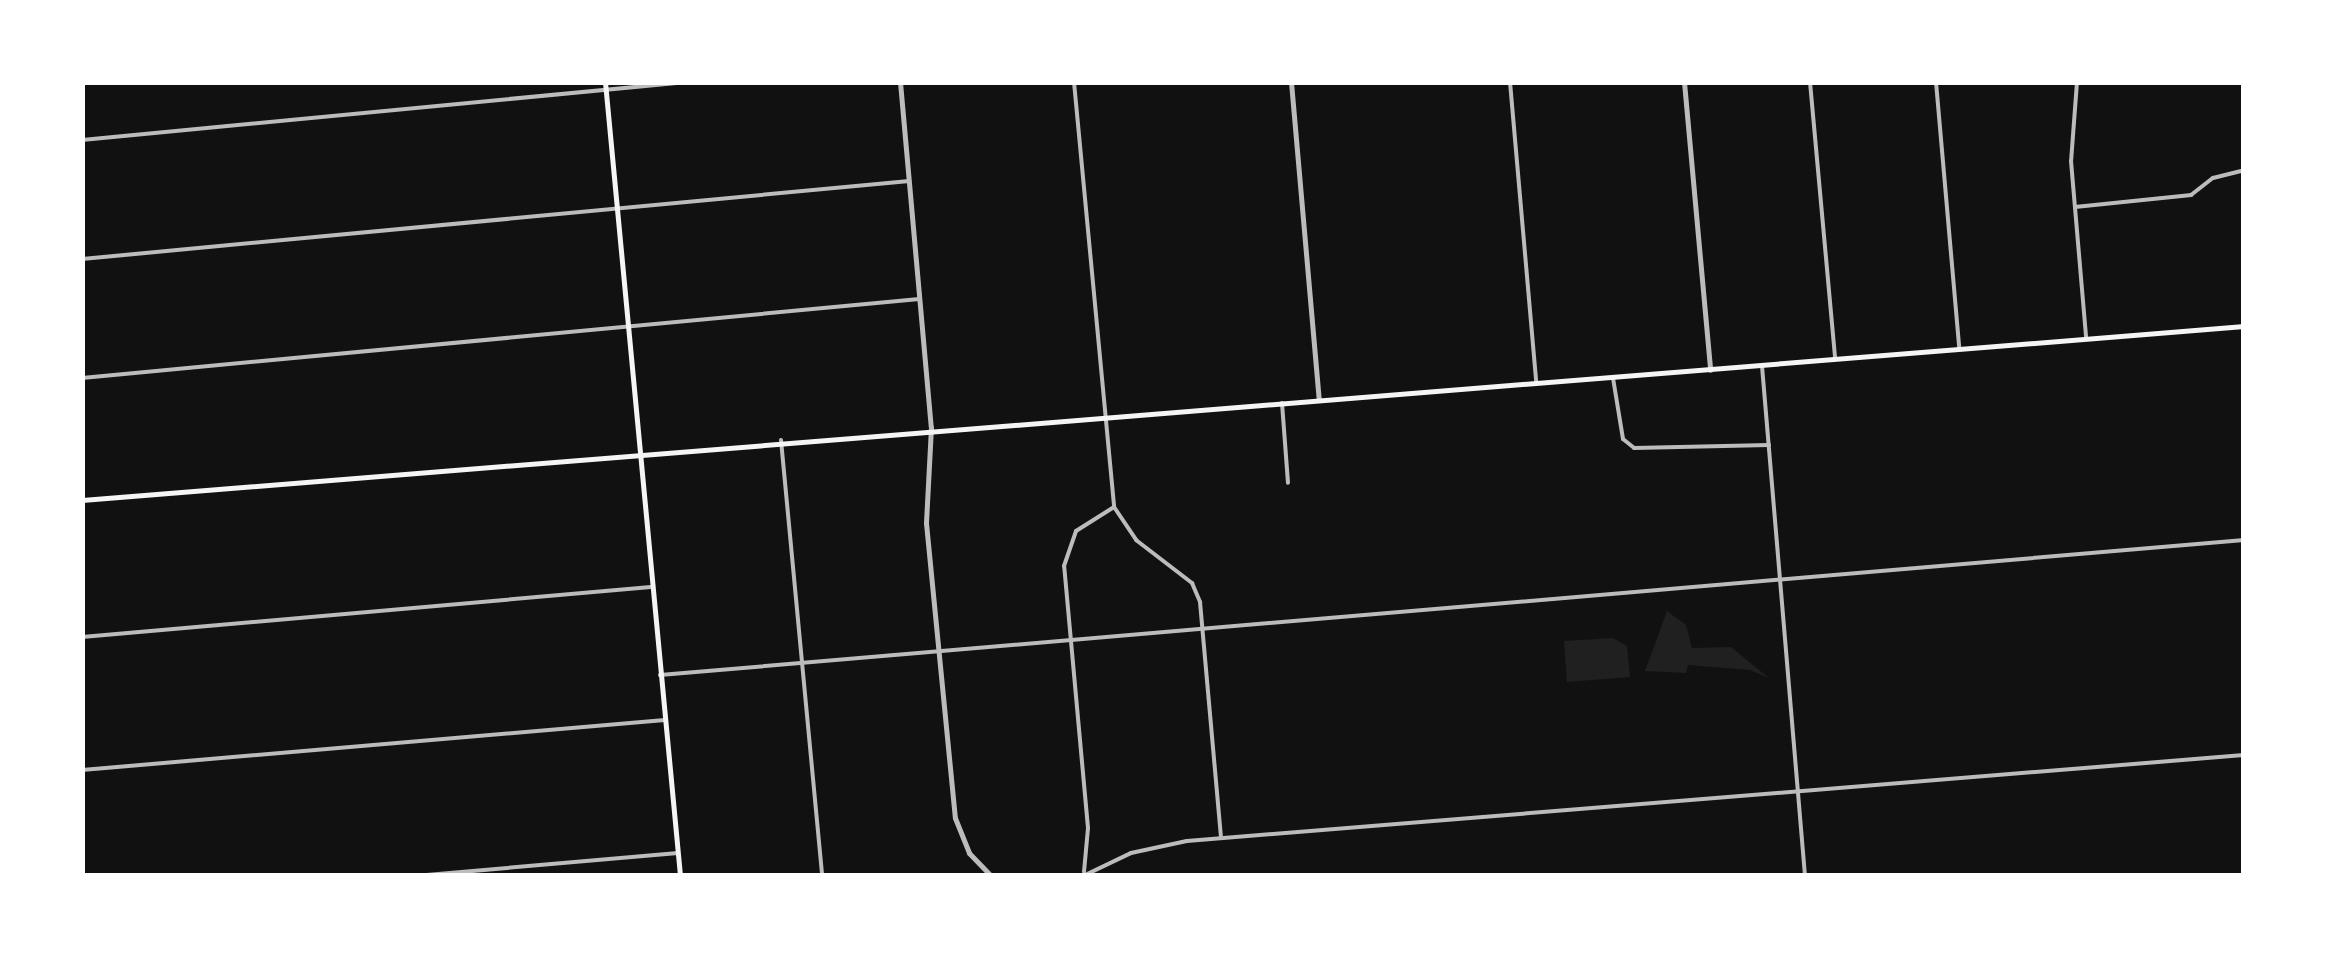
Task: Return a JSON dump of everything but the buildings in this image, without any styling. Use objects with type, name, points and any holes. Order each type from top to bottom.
[{"type":"main road","points":[[605,86],[680,876]]},
{"type":"main road","points":[[82,500],[931,427],[1536,384],[2244,326]]},
{"type":"street","points":[[82,140],[605,86],[687,82]]},
{"type":"street","points":[[900,82],[931,427],[926,523],[955,818],[970,853],[991,876]]},
{"type":"street","points":[[1074,82],[1114,507],[1136,540],[1192,583],[1203,624],[1221,838]]},
{"type":"street","points":[[1291,82],[1319,400]]},
{"type":"street","points":[[1510,82],[1536,384]]},
{"type":"street","points":[[1684,82],[1710,370]]},
{"type":"street","points":[[1810,82],[1835,359]]},
{"type":"street","points":[[1936,82],[1960,349]]},
{"type":"street","points":[[2076,82],[2075,207],[2086,339]]},
{"type":"street","points":[[2075,207],[2191,195],[2213,178],[2244,170]]},
{"type":"street","points":[[82,259],[908,181]]},
{"type":"street","points":[[82,378],[920,299]]},
{"type":"street","points":[[1762,366],[1805,876]]},
{"type":"street","points":[[1613,378],[1623,439],[1634,448],[1770,444]]},
{"type":"street","points":[[1282,403],[1288,483]]},
{"type":"street","points":[[781,440],[822,876]]},
{"type":"street","points":[[1114,507],[1088,520],[1069,542],[1064,566],[1088,828],[1084,875],[1151,847],[1221,838],[2244,755]]},
{"type":"street","points":[[660,675],[1203,624],[2244,540]]},
{"type":"street","points":[[82,637],[652,587]]},
{"type":"street","points":[[82,770],[664,720]]},
{"type":"street","points":[[415,876],[678,853]]},
{"type":"shaded area","points":[[1667,611],[1686,625],[1692,648],[1731,647],[1769,678],[1750,670],[1688,665],[1686,673],[1645,671]]},
{"type":"shaded area","points":[[1613,638],[1627,646],[1630,677],[1567,682],[1564,641]]}]
